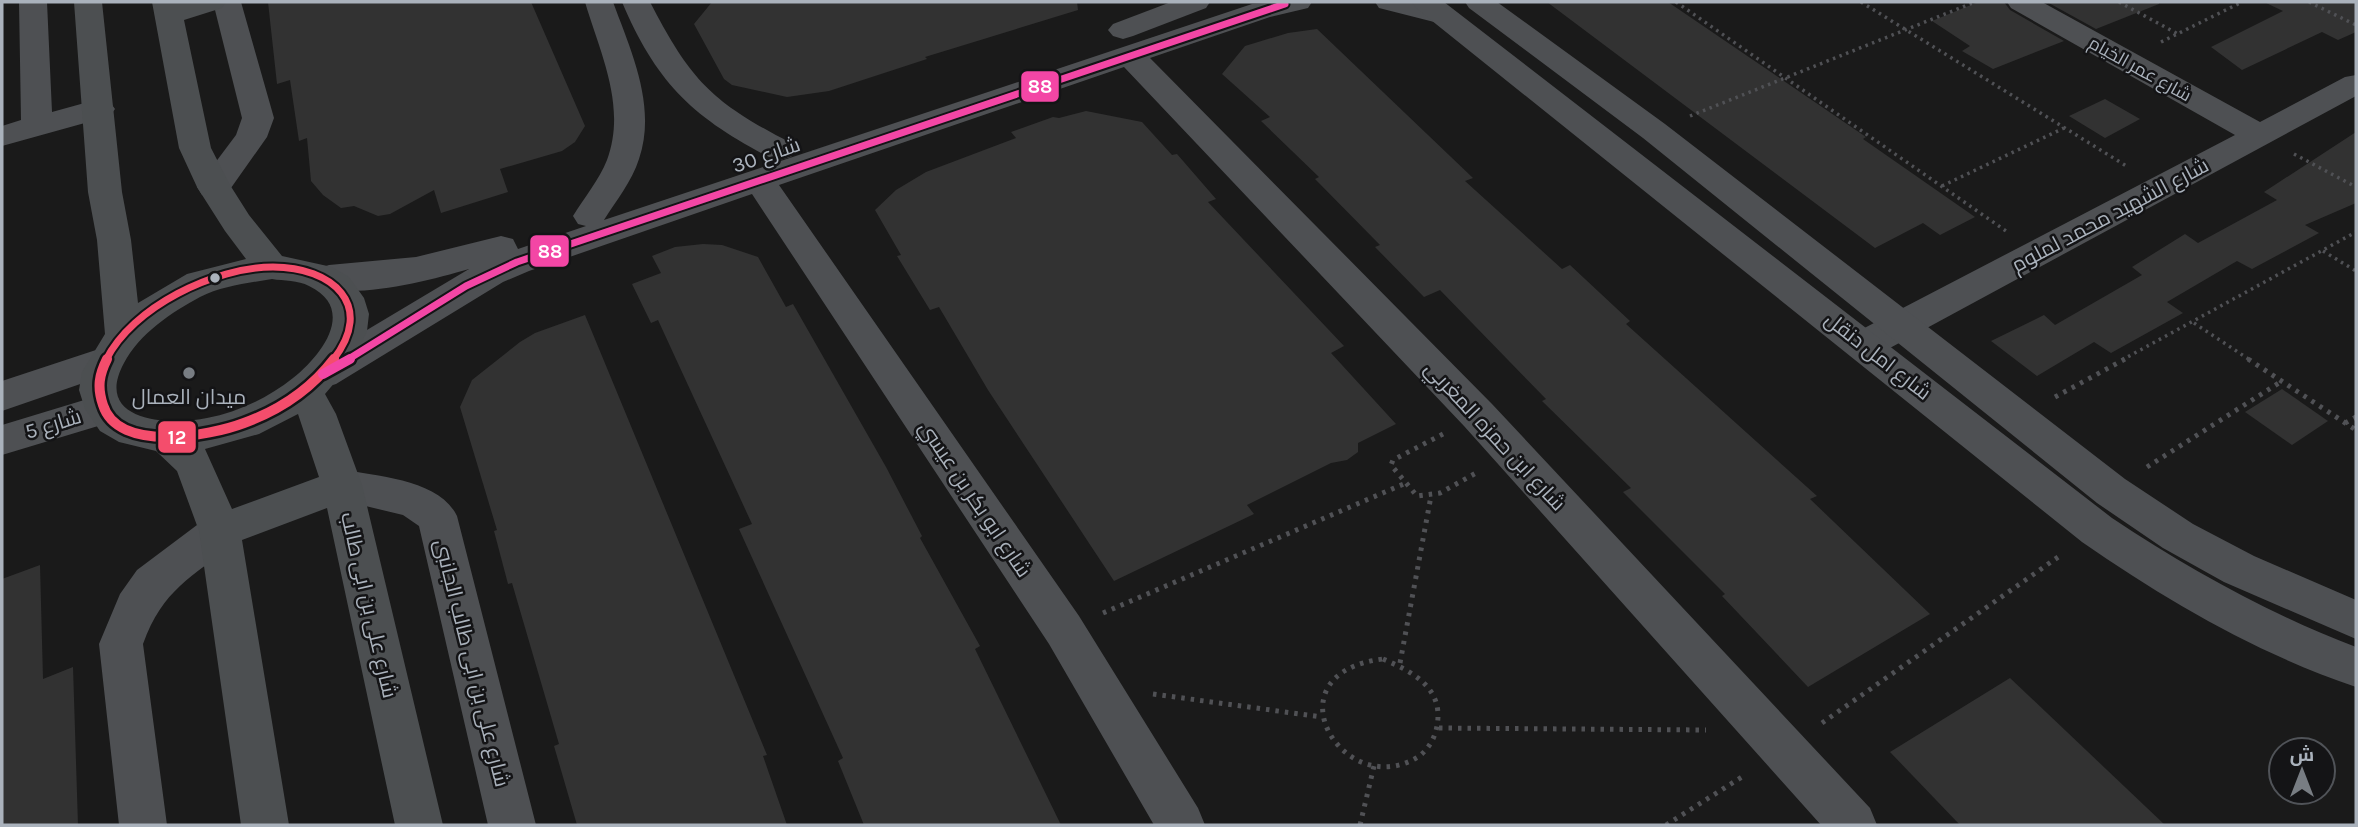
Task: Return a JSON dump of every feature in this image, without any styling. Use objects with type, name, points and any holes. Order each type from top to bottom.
[{"type":"main road","points":[[88,2],[105,192],[114,240],[114,348],[99,386],[104,409],[118,424],[139,434],[167,438],[214,432],[262,416],[313,382],[341,350],[351,321],[347,296],[329,278],[304,269],[272,267],[233,272],[191,287],[154,308],[114,348]]},
{"type":"main road","points":[[212,2],[167,9],[188,123],[195,148],[214,187],[237,223],[272,267]]},
{"type":"main road","name":"شارع على بن ابى طالب","points":[[313,382],[317,414],[342,485],[419,825]]},
{"type":"main road","points":[[167,438],[193,463],[220,531],[265,825]]},
{"type":"main road","points":[[220,531],[342,485]]},
{"type":"street","points":[[33,2],[37,126]]},
{"type":"street","points":[[214,187],[251,137],[258,118],[227,2]]},
{"type":"street","points":[[590,216],[623,160],[629,129],[624,76],[599,2]]},
{"type":"street","name":"شارع ابو بكر بن عيسي","points":[[636,2],[660,53],[698,101],[726,121],[770,165],[1064,630],[1181,825]]},
{"type":"street","name":"شارع 30","points":[[313,382],[448,295],[493,271],[1196,2]]},
{"type":"street","name":"شارع 30","points":[[329,278],[373,278],[455,262],[590,216],[770,165],[1130,55],[1292,2]]},
{"type":"street","points":[[1389,2],[1434,8]]},
{"type":"street","name":"شارع امل دنقل","points":[[1479,2],[1654,131],[2111,491],[2178,536],[2239,569],[2356,620]]},
{"type":"street","name":"شارع عمر الخيام","points":[[2021,2],[2260,135]]},
{"type":"street","name":"شارع امل دنقل","points":[[1434,8],[2097,530],[2210,602],[2274,635],[2356,667]]},
{"type":"street","name":"شارع ابن حمزه المغربي","points":[[1130,55],[1478,415],[1853,825]]},
{"type":"street","name":"شارع الشهيد محمد لملوم","points":[[1864,345],[2356,84]]},
{"type":"street","points":[[2,136],[99,109]]},
{"type":"street","name":"شارع 5","points":[[2,396],[114,348]]},
{"type":"street","name":"شارع 5","points":[[2,440],[104,409]]},
{"type":"street","name":"شارع على بن ابى طالب الجانبى","points":[[342,485],[413,501],[437,516],[512,825]]},
{"type":"street","points":[[143,825],[121,644],[135,607],[152,583],[220,531]]},
{"type":"path","points":[[1676,2],[2038,253]]},
{"type":"path","points":[[1861,2],[2162,188]]},
{"type":"path","points":[[1654,131],[1975,2]]},
{"type":"path","points":[[2119,2],[2178,34]]},
{"type":"path","points":[[2124,60],[2242,2]]},
{"type":"path","points":[[2309,2],[2356,25]]},
{"type":"path","points":[[1942,187],[2065,128]]},
{"type":"path","points":[[2260,135],[2356,187]]},
{"type":"path","points":[[2018,417],[2356,232]]},
{"type":"path","points":[[2323,251],[2356,271]]},
{"type":"path","points":[[2194,323],[2356,430]]},
{"type":"path","points":[[2111,491],[2283,382]]},
{"type":"path","points":[[1478,415],[1393,460],[1391,466],[1417,496],[1431,496],[1513,455]]},
{"type":"path","points":[[2346,423],[2356,417]]},
{"type":"path","points":[[1064,630],[1406,483]]},
{"type":"path","points":[[1400,664],[1431,496]]},
{"type":"path","points":[[1666,825],[1775,740],[2097,530]]},
{"type":"path","points":[[1383,659],[1400,664],[1415,672],[1436,698],[1440,713],[1439,729],[1433,743],[1423,755],[1409,763],[1392,767],[1359,762],[1334,743],[1322,717],[1326,686],[1350,664],[1383,659]]},
{"type":"path","points":[[1098,687],[1322,717]]},
{"type":"path","points":[[1439,729],[1775,740]]},
{"type":"path","points":[[1360,825],[1374,766]]},
{"type":"building","points":[[268,2],[531,2],[585,126],[575,142],[562,151],[500,169],[508,192],[441,213],[434,190],[390,214],[378,216],[354,206],[341,208],[323,195],[311,181],[307,138],[299,141],[290,80],[277,84]]},
{"type":"building","points":[[712,2],[1077,2],[1078,10],[925,57],[927,59],[829,91],[787,97],[732,85],[724,79],[694,24]]},
{"type":"building","points":[[1547,2],[1668,2],[1866,137],[1863,139],[1975,217],[1940,235],[1923,223],[1875,248]]},
{"type":"building","points":[[1978,2],[2004,2],[2010,10],[2064,41],[1993,69],[1962,51],[1970,46],[1932,21]]},
{"type":"building","points":[[2047,2],[2159,2],[2159,4],[2096,29]]},
{"type":"building","points":[[2264,2],[2356,2],[2356,32],[2338,40],[2322,32],[2242,70],[2211,47],[2283,11]]},
{"type":"building","points":[[1317,29],[1473,178],[1465,181],[1562,269],[1570,265],[1630,321],[1626,324],[1817,496],[1810,499],[1930,614],[1808,687],[1722,596],[1725,594],[1623,492],[1631,488],[1542,401],[1546,399],[1440,290],[1424,297],[1375,247],[1380,245],[1315,179],[1319,177],[1261,121],[1270,117],[1222,74],[1245,46],[1288,33]]},
{"type":"building","points":[[2105,99],[2140,119],[2105,138],[2069,116]]},
{"type":"building","points":[[1086,111],[1142,122],[1172,155],[1177,154],[1216,199],[1208,202],[1344,346],[1331,353],[1396,424],[1358,443],[1358,452],[1347,460],[1331,463],[1247,505],[1254,514],[1114,581],[988,390],[939,307],[930,310],[897,256],[901,255],[875,210],[896,190],[926,172],[1016,138],[1011,132],[1053,117]]},
{"type":"building","points":[[2356,132],[2356,203],[2305,225],[2319,233],[2252,269],[2237,261],[2167,302],[2183,313],[2111,353],[2094,342],[2037,376],[1991,341],[2044,315],[2055,325],[2142,275],[2132,267],[2185,234],[2198,243],[2277,200],[2264,192]]},
{"type":"building","points":[[722,245],[758,257],[786,307],[793,304],[886,467],[922,536],[920,538],[980,646],[975,649],[1061,825],[864,825],[838,761],[843,758],[739,529],[752,524],[658,320],[651,323],[632,284],[661,273],[652,256],[675,247]]},
{"type":"building","points":[[585,315],[767,755],[763,756],[787,825],[577,825],[554,746],[559,744],[512,583],[508,584],[494,531],[497,530],[460,407],[472,380],[520,342],[535,333]]},
{"type":"building","points":[[2282,389],[2328,421],[2292,445],[2245,412]]},
{"type":"building","points":[[40,565],[43,679],[73,667],[78,825],[2,825],[2,579]]},
{"type":"building","points":[[2010,678],[2165,825],[1960,825],[1890,752]]},
{"type":"transit line","name":"88","points":[[323,374],[466,286],[517,262],[1285,4]]},
{"type":"transit line","name":"12","points":[[272,267],[320,276],[336,286],[347,298],[351,314],[349,331],[340,351],[307,388],[268,413],[245,423],[198,435],[147,435],[126,428],[108,415],[98,390],[101,372],[123,336],[139,321],[190,287],[230,274],[272,267]]},
{"type":"place","name":"ميدان العمال","points":[[189,373]]}]
